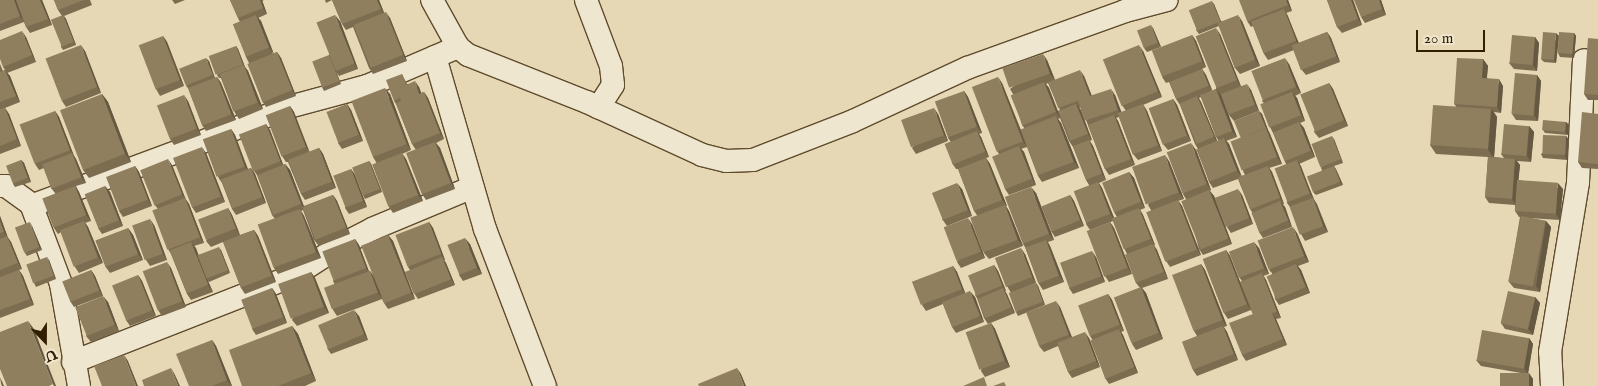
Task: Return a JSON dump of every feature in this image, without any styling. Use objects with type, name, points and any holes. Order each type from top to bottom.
[{"type":"street","points":[[432,0],[458,47],[468,55],[598,108],[702,155],[726,161],[753,160],[853,121],[967,68],[1125,12],[1167,0]]},
{"type":"street","points":[[586,0],[611,66],[613,85],[598,108]]},
{"type":"street","points":[[30,204],[187,148],[289,107],[367,86],[458,47]]},
{"type":"street","points":[[435,57],[485,229],[545,386]]},
{"type":"street","points":[[1552,386],[1550,352],[1588,183],[1584,60]]},
{"type":"street","points":[[0,186],[6,186],[30,204],[61,284],[73,362],[79,386]]},
{"type":"street","points":[[73,362],[295,275],[343,244],[372,229],[473,188]]},
{"type":"building","points":[[0,0],[14,0],[20,16],[0,24]]},
{"type":"building","points":[[16,0],[40,0],[48,19],[26,27]]},
{"type":"building","points":[[54,0],[84,0],[58,10]]},
{"type":"building","points":[[230,0],[260,0],[263,8],[238,18]]},
{"type":"building","points":[[332,0],[377,0],[381,9],[342,24]]},
{"type":"building","points":[[1239,0],[1286,0],[1288,5],[1247,21]]},
{"type":"building","points":[[1327,0],[1351,0],[1358,19],[1337,27]]},
{"type":"building","points":[[1354,0],[1379,0],[1382,9],[1361,17]]},
{"type":"building","points":[[1212,1],[1220,21],[1197,31],[1189,10]]},
{"type":"building","points":[[1284,9],[1296,41],[1264,53],[1251,22]]},
{"type":"building","points":[[386,12],[403,55],[371,68],[354,25]]},
{"type":"building","points":[[63,15],[74,42],[62,47],[51,20]]},
{"type":"building","points":[[256,15],[269,47],[246,57],[233,24]]},
{"type":"building","points":[[335,15],[354,63],[336,71],[316,22]]},
{"type":"building","points":[[1238,15],[1255,60],[1235,68],[1217,23]]},
{"type":"building","points":[[1151,25],[1158,43],[1144,48],[1137,30]]},
{"type":"building","points":[[1216,28],[1237,80],[1217,88],[1196,36]]},
{"type":"building","points":[[22,31],[32,55],[3,67],[0,59],[0,40]]},
{"type":"building","points":[[1327,32],[1336,56],[1301,70],[1292,46]]},
{"type":"building","points":[[1543,32],[1556,33],[1554,60],[1541,59]]},
{"type":"building","points":[[1559,32],[1574,33],[1572,54],[1558,53]]},
{"type":"building","points":[[1192,35],[1202,61],[1162,77],[1152,50]]},
{"type":"building","points":[[1512,35],[1535,37],[1532,65],[1510,63]]},
{"type":"building","points":[[163,36],[180,80],[156,89],[139,45]]},
{"type":"building","points":[[1588,38],[1598,39],[1598,95],[1584,94]]},
{"type":"building","points":[[81,45],[97,87],[62,101],[46,59]]},
{"type":"building","points":[[1139,45],[1158,91],[1122,106],[1103,60]]},
{"type":"building","points":[[236,46],[243,65],[216,75],[209,56]]},
{"type":"building","points":[[277,52],[292,90],[263,102],[247,64]]},
{"type":"building","points":[[1043,54],[1050,74],[1009,88],[1002,68]]},
{"type":"building","points":[[329,55],[339,81],[322,88],[312,61]]},
{"type":"building","points":[[206,58],[213,75],[186,86],[179,69]]},
{"type":"building","points":[[1285,58],[1296,87],[1263,100],[1251,71]]},
{"type":"building","points":[[1457,58],[1483,59],[1482,78],[1499,79],[1497,107],[1454,104]]},
{"type":"building","points":[[244,65],[258,103],[233,111],[220,74]]},
{"type":"building","points":[[1202,69],[1209,86],[1176,99],[1170,82]]},
{"type":"building","points":[[5,70],[16,96],[0,102],[0,72]]},
{"type":"building","points":[[1080,70],[1090,96],[1058,108],[1048,82]]},
{"type":"building","points":[[1515,73],[1537,75],[1533,116],[1511,114]]},
{"type":"building","points":[[402,74],[406,85],[397,89],[400,98],[394,101],[386,80]]},
{"type":"building","points":[[217,77],[231,114],[202,125],[188,88]]},
{"type":"building","points":[[998,77],[1023,141],[997,151],[972,87]]},
{"type":"building","points":[[415,81],[419,94],[424,92],[440,133],[412,144],[396,103],[401,101],[397,89]]},
{"type":"building","points":[[1044,82],[1056,112],[1023,125],[1011,95]]},
{"type":"building","points":[[1329,83],[1344,120],[1315,132],[1300,95]]},
{"type":"building","points":[[1247,84],[1255,105],[1229,115],[1221,94]]},
{"type":"building","points":[[385,88],[407,144],[373,157],[351,101]]},
{"type":"building","points":[[1111,89],[1118,110],[1085,121],[1078,100]]},
{"type":"building","points":[[1216,89],[1232,131],[1216,137],[1200,95]]},
{"type":"building","points":[[964,91],[977,127],[948,137],[935,102]]},
{"type":"building","points":[[1292,92],[1301,115],[1269,128],[1260,104]]},
{"type":"building","points":[[102,94],[125,154],[83,170],[60,110]]},
{"type":"building","points":[[184,95],[197,129],[170,139],[157,105]]},
{"type":"building","points":[[1197,96],[1214,137],[1197,144],[1180,103]]},
{"type":"building","points":[[1173,99],[1187,135],[1163,145],[1149,108]]},
{"type":"building","points":[[347,104],[359,135],[338,143],[326,112]]},
{"type":"building","points":[[1076,104],[1088,134],[1070,141],[1058,111]]},
{"type":"building","points":[[1143,104],[1158,145],[1133,155],[1118,113]]},
{"type":"building","points":[[1433,105],[1491,109],[1488,149],[1430,145]]},
{"type":"building","points":[[290,106],[306,147],[281,156],[266,115]]},
{"type":"building","points":[[5,108],[17,139],[0,146],[0,110]]},
{"type":"building","points":[[934,108],[944,135],[911,147],[901,120]]},
{"type":"building","points":[[55,111],[70,150],[35,164],[20,125]]},
{"type":"building","points":[[1259,111],[1266,128],[1241,138],[1234,121]]},
{"type":"building","points":[[1582,112],[1598,114],[1598,164],[1578,162]]},
{"type":"building","points":[[1114,115],[1131,159],[1105,169],[1088,125]]},
{"type":"building","points":[[1056,116],[1074,162],[1038,175],[1021,130]]},
{"type":"building","points":[[1543,120],[1566,122],[1565,132],[1542,130]]},
{"type":"building","points":[[1299,122],[1311,151],[1285,161],[1273,132]]},
{"type":"building","points":[[266,124],[280,161],[253,172],[239,134]]},
{"type":"building","points":[[1504,124],[1529,126],[1526,156],[1501,154]]},
{"type":"building","points":[[1266,128],[1277,157],[1242,171],[1231,142]]},
{"type":"building","points":[[231,129],[245,167],[216,177],[203,139]]},
{"type":"building","points":[[977,131],[985,151],[953,165],[945,144]]},
{"type":"building","points":[[1543,135],[1566,136],[1565,155],[1542,154]]},
{"type":"building","points":[[1332,136],[1341,159],[1320,167],[1311,144]]},
{"type":"building","points":[[1224,138],[1237,170],[1209,182],[1196,149]]},
{"type":"building","points":[[1089,140],[1102,174],[1086,180],[1073,146]]},
{"type":"building","points":[[435,142],[451,183],[422,194],[406,153]]},
{"type":"building","points":[[1191,143],[1207,184],[1182,193],[1167,152]]},
{"type":"building","points":[[1019,146],[1032,178],[1005,189],[992,157]]},
{"type":"building","points":[[202,147],[221,196],[192,208],[173,158]]},
{"type":"building","points":[[319,148],[332,182],[301,193],[288,160]]},
{"type":"building","points":[[72,153],[81,177],[51,189],[42,164]]},
{"type":"building","points":[[402,153],[418,195],[388,206],[372,164]]},
{"type":"building","points":[[1165,155],[1179,193],[1146,205],[1132,167]]},
{"type":"building","points":[[1488,157],[1515,159],[1512,199],[1485,197]]},
{"type":"building","points":[[986,158],[1002,200],[974,211],[958,169]]},
{"type":"building","points":[[168,159],[182,194],[154,205],[140,170]]},
{"type":"building","points":[[21,160],[28,178],[13,183],[6,166]]},
{"type":"building","points":[[1297,160],[1310,194],[1287,202],[1275,169]]},
{"type":"building","points":[[369,161],[380,189],[363,195],[352,167]]},
{"type":"building","points":[[285,164],[301,204],[273,215],[257,175]]},
{"type":"building","points":[[135,166],[148,200],[119,211],[106,177]]},
{"type":"building","points":[[1268,166],[1280,198],[1250,209],[1238,177]]},
{"type":"building","points":[[1334,166],[1340,182],[1313,192],[1307,176]]},
{"type":"building","points":[[251,168],[262,197],[232,208],[221,179]]},
{"type":"building","points":[[351,169],[363,201],[345,208],[333,176]]},
{"type":"building","points":[[1129,172],[1141,202],[1114,213],[1102,183]]},
{"type":"building","points":[[1517,180],[1558,183],[1556,214],[1515,211]]},
{"type":"building","points":[[1098,182],[1110,214],[1086,223],[1074,191]]},
{"type":"building","points":[[957,183],[968,210],[943,220],[932,193]]},
{"type":"building","points":[[75,186],[86,215],[53,227],[42,199]]},
{"type":"building","points":[[105,186],[119,220],[98,229],[85,194]]},
{"type":"building","points":[[1031,187],[1049,234],[1023,244],[1005,197]]},
{"type":"building","points":[[1238,189],[1249,218],[1226,227],[1215,198]]},
{"type":"building","points":[[1209,190],[1228,238],[1201,249],[1181,201]]},
{"type":"building","points":[[333,195],[346,227],[316,240],[302,207]]},
{"type":"building","points":[[1070,195],[1080,220],[1051,232],[1041,207]]},
{"type":"building","points":[[185,198],[200,237],[167,250],[152,211]]},
{"type":"building","points":[[1313,198],[1323,226],[1300,235],[1290,207]]},
{"type":"building","points":[[1178,200],[1197,249],[1165,262],[1146,212]]},
{"type":"building","points":[[1280,201],[1288,220],[1260,232],[1251,213]]},
{"type":"building","points":[[1005,205],[1018,240],[983,252],[970,218]]},
{"type":"building","points":[[228,208],[236,229],[206,240],[198,219]]},
{"type":"building","points":[[1139,208],[1151,239],[1124,249],[1112,218]]},
{"type":"building","points":[[300,209],[316,252],[273,268],[258,224]]},
{"type":"building","points":[[1521,216],[1546,221],[1533,287],[1508,282]]},
{"type":"building","points":[[968,218],[981,252],[957,261],[944,227]]},
{"type":"building","points":[[150,219],[163,254],[145,260],[132,225]]},
{"type":"building","points":[[0,221],[4,232],[0,233]]},
{"type":"building","points":[[84,221],[98,257],[74,267],[60,230]]},
{"type":"building","points":[[30,222],[39,247],[24,253],[15,227]]},
{"type":"building","points":[[429,222],[441,254],[408,267],[395,235]]},
{"type":"building","points":[[1110,222],[1128,268],[1104,277],[1087,231]]},
{"type":"building","points":[[1293,227],[1304,256],[1269,270],[1258,241]]},
{"type":"building","points":[[128,228],[138,254],[105,267],[95,241]]},
{"type":"building","points":[[254,230],[272,276],[241,288],[223,242]]},
{"type":"building","points":[[388,235],[411,292],[384,303],[361,246]]},
{"type":"building","points":[[7,236],[18,263],[0,270],[0,239]]},
{"type":"building","points":[[465,238],[477,268],[459,275],[447,245]]},
{"type":"building","points":[[355,239],[366,268],[333,280],[322,252]]},
{"type":"building","points":[[1046,240],[1059,276],[1038,283],[1025,248]]},
{"type":"building","points":[[191,242],[208,285],[187,293],[170,251]]},
{"type":"building","points":[[1254,242],[1264,268],[1239,278],[1229,252]]},
{"type":"building","points":[[1153,244],[1164,272],[1136,283],[1125,255]]},
{"type":"building","points":[[219,247],[228,270],[206,279],[198,255]]},
{"type":"building","points":[[1021,248],[1032,277],[1006,287],[995,258]]},
{"type":"building","points":[[1226,250],[1247,304],[1223,313],[1203,259]]},
{"type":"building","points":[[1092,251],[1101,276],[1069,288],[1060,263]]},
{"type":"building","points":[[47,257],[54,276],[33,283],[26,265]]},
{"type":"building","points":[[442,257],[451,279],[414,294],[405,272]]},
{"type":"building","points":[[167,262],[182,301],[158,311],[143,271]]},
{"type":"building","points":[[1201,264],[1223,320],[1194,331],[1172,275]]},
{"type":"building","points":[[1296,264],[1306,287],[1276,300],[1267,277]]},
{"type":"building","points":[[994,265],[1002,285],[976,296],[968,275]]},
{"type":"building","points":[[953,266],[962,289],[921,305],[912,282]]},
{"type":"building","points":[[19,270],[30,299],[0,310],[0,277]]},
{"type":"building","points":[[91,270],[99,290],[70,302],[62,282]]},
{"type":"building","points":[[370,271],[378,293],[332,309],[324,288]]},
{"type":"building","points":[[311,272],[324,307],[291,319],[278,284]]},
{"type":"building","points":[[1262,273],[1277,312],[1272,313],[1283,339],[1242,355],[1229,323],[1253,314],[1240,282]]},
{"type":"building","points":[[138,275],[152,310],[126,321],[112,285]]},
{"type":"building","points":[[1036,283],[1043,302],[1016,312],[1009,293]]},
{"type":"building","points":[[1141,287],[1159,333],[1131,343],[1114,297]]},
{"type":"building","points":[[272,288],[283,317],[252,329],[241,300]]},
{"type":"building","points":[[1003,288],[1011,307],[985,318],[977,299]]},
{"type":"building","points":[[970,291],[980,316],[952,327],[942,302]]},
{"type":"building","points":[[1508,291],[1535,297],[1528,329],[1501,323]]},
{"type":"building","points":[[1108,294],[1120,325],[1090,336],[1078,305]]},
{"type":"building","points":[[103,296],[115,325],[87,336],[75,307]]},
{"type":"building","points":[[1056,301],[1069,335],[1039,346],[1026,312]]},
{"type":"building","points":[[354,310],[364,334],[328,349],[318,325]]},
{"type":"building","points":[[28,321],[53,384],[49,386],[7,386],[0,369],[0,332]]},
{"type":"building","points":[[991,323],[1005,361],[979,370],[966,332]]},
{"type":"building","points":[[292,326],[311,373],[278,386],[242,386],[229,350]]},
{"type":"building","points":[[1223,326],[1234,354],[1193,370],[1182,342]]},
{"type":"building","points":[[1119,329],[1134,367],[1106,379],[1090,341]]},
{"type":"building","points":[[1482,330],[1529,338],[1524,369],[1477,361]]},
{"type":"building","points":[[1085,332],[1096,361],[1068,372],[1057,343]]},
{"type":"building","points":[[212,340],[227,380],[212,386],[189,386],[176,354]]},
{"type":"building","points":[[124,355],[136,386],[102,386],[94,366]]},
{"type":"building","points":[[171,368],[178,386],[144,386],[142,380]]},
{"type":"building","points":[[737,368],[744,386],[699,386],[698,384]]},
{"type":"building","points":[[1500,373],[1529,373],[1529,386],[1500,386]]},
{"type":"building","points":[[984,377],[987,386],[963,386]]},
{"type":"building","points":[[1004,382],[1006,386],[993,386]]}]
